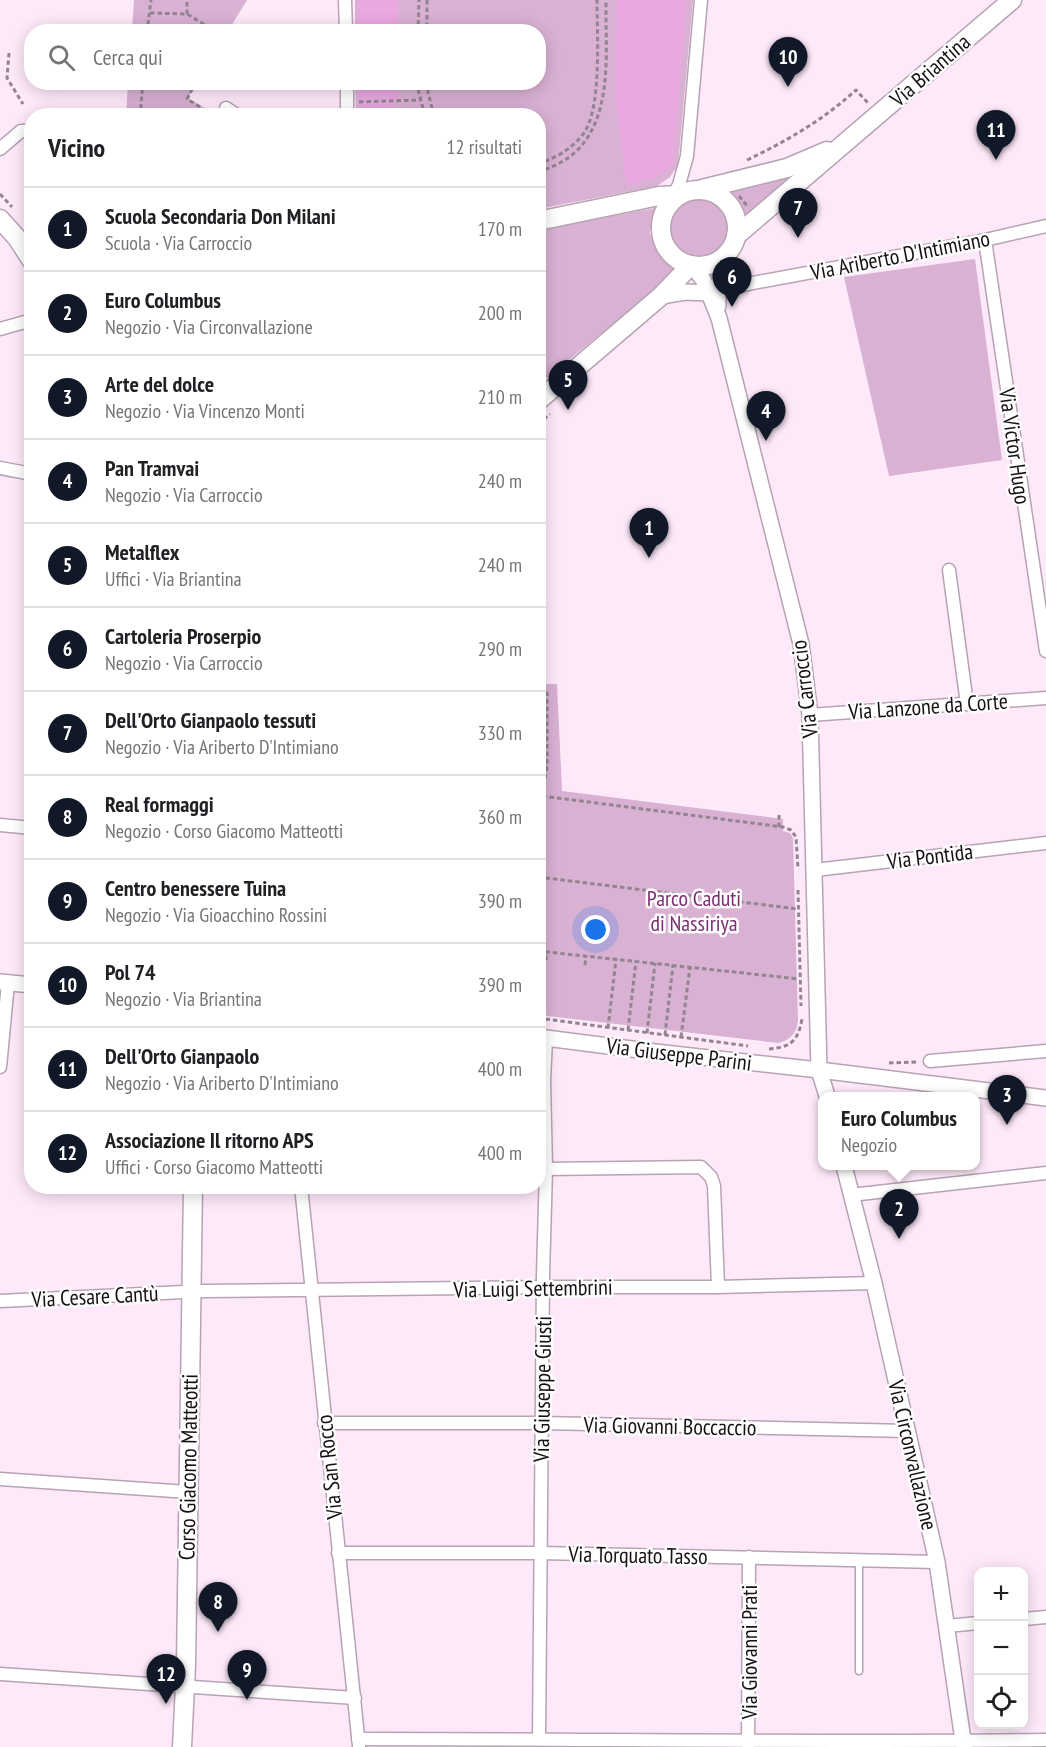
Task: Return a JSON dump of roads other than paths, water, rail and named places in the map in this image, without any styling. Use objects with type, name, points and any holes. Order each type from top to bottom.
[{"type":"main road","name":"Via Briantina","points":[[736,236],[1012,0]]},
{"type":"main road","name":"Via Briantina","points":[[546,220],[680,196],[788,168],[847,141]]},
{"type":"main road","points":[[705,190],[729,204],[735,217],[736,236],[723,264],[692,265],[682,262],[671,255],[663,243],[661,223],[663,214],[680,196],[705,190]]},
{"type":"main road","points":[[0,219],[24,243]]},
{"type":"main road","points":[[546,405],[692,265]]},
{"type":"main road","name":"Corso Giacomo Matteotti","points":[[182,1747],[185,1686],[193,1194]]},
{"type":"street","points":[[345,0],[345,24]]},
{"type":"street","points":[[680,196],[687,156],[700,0]]},
{"type":"street","points":[[347,90],[347,108]]},
{"type":"street","points":[[0,149],[21,130],[24,130]]},
{"type":"street","name":"Via Ariberto D'Intimiano","points":[[714,292],[985,240],[1046,226]]},
{"type":"street","name":"Via Victor Hugo","points":[[985,240],[1046,651]]},
{"type":"street","points":[[661,296],[685,292],[714,292],[723,264]]},
{"type":"street","name":"Via Ariberto D'Intimiano","points":[[723,264],[734,281],[753,283]]},
{"type":"street","name":"Via Carroccio","points":[[692,265],[714,292],[801,644],[810,715],[819,1070]]},
{"type":"street","points":[[0,329],[24,322]]},
{"type":"street","points":[[0,468],[24,472]]},
{"type":"street","points":[[949,570],[967,704]]},
{"type":"street","name":"Via Lanzone da Corte","points":[[810,715],[1046,698]]},
{"type":"street","points":[[0,825],[24,827]]},
{"type":"street","name":"Via Pontida","points":[[815,870],[1046,843]]},
{"type":"street","points":[[0,1067],[4,982],[24,984]]},
{"type":"street","name":"Via Giuseppe Parini","points":[[546,1038],[1046,1098]]},
{"type":"street","points":[[930,1061],[1046,1051]]},
{"type":"street","points":[[819,1070],[826,1092]]},
{"type":"street","points":[[546,1169],[701,1167],[711,1177],[714,1186],[718,1287]]},
{"type":"street","name":"Via Circonvallazione","points":[[845,1170],[874,1282],[937,1563],[964,1744]]},
{"type":"street","points":[[851,1195],[1046,1173]]},
{"type":"street","name":"Via San Rocco","points":[[302,1194],[358,1743]]},
{"type":"street","name":"Via Giuseppe Giusti","points":[[539,1739],[545,1194]]},
{"type":"street","name":"Via Luigi Settembrini","points":[[191,1292],[718,1287],[874,1282]]},
{"type":"street","name":"Via Cesare Cantù","points":[[0,1301],[191,1292]]},
{"type":"street","name":"Via Giovanni Boccaccio","points":[[324,1423],[542,1424],[908,1431]]},
{"type":"street","points":[[0,1479],[188,1492]]},
{"type":"street","name":"Via Torquato Tasso","points":[[338,1553],[540,1553],[937,1563]]},
{"type":"street","name":"Via Giovanni Prati","points":[[748,1744],[749,1557]]},
{"type":"street","points":[[1028,1619],[1046,1617]]},
{"type":"street","points":[[947,1626],[974,1623]]},
{"type":"street","points":[[0,1674],[355,1698]]},
{"type":"street","points":[[358,1743],[539,1739],[748,1744],[964,1744],[1046,1740]]},
{"type":"lane","points":[[859,1560],[859,1671]]},
{"type":"place","name":"Pol 74","points":[[788,87]]},
{"type":"place","name":"Dell'Orto Gianpaolo","points":[[996,160]]},
{"type":"place","name":"Dell'Orto Gianpaolo tessuti","points":[[798,238]]},
{"type":"place","name":"Cartoleria Proserpio","points":[[732,307]]},
{"type":"place","name":"Metalflex","points":[[568,410]]},
{"type":"place","name":"Pan Tramvai","points":[[766,441]]},
{"type":"place","name":"Scuola Secondaria Don Milani","points":[[649,558]]},
{"type":"place","name":"Arte del dolce","points":[[1007,1125]]},
{"type":"place","name":"Euro Columbus","points":[[899,1239]]},
{"type":"place","name":"Real formaggi","points":[[218,1632]]},
{"type":"place","name":"Centro benessere Tuina","points":[[247,1700]]},
{"type":"place","name":"Associazione Il ritorno APS","points":[[166,1704]]},
{"type":"park label","name":"Parco Caduti di Nassiriya","points":[[694,910]]}]
